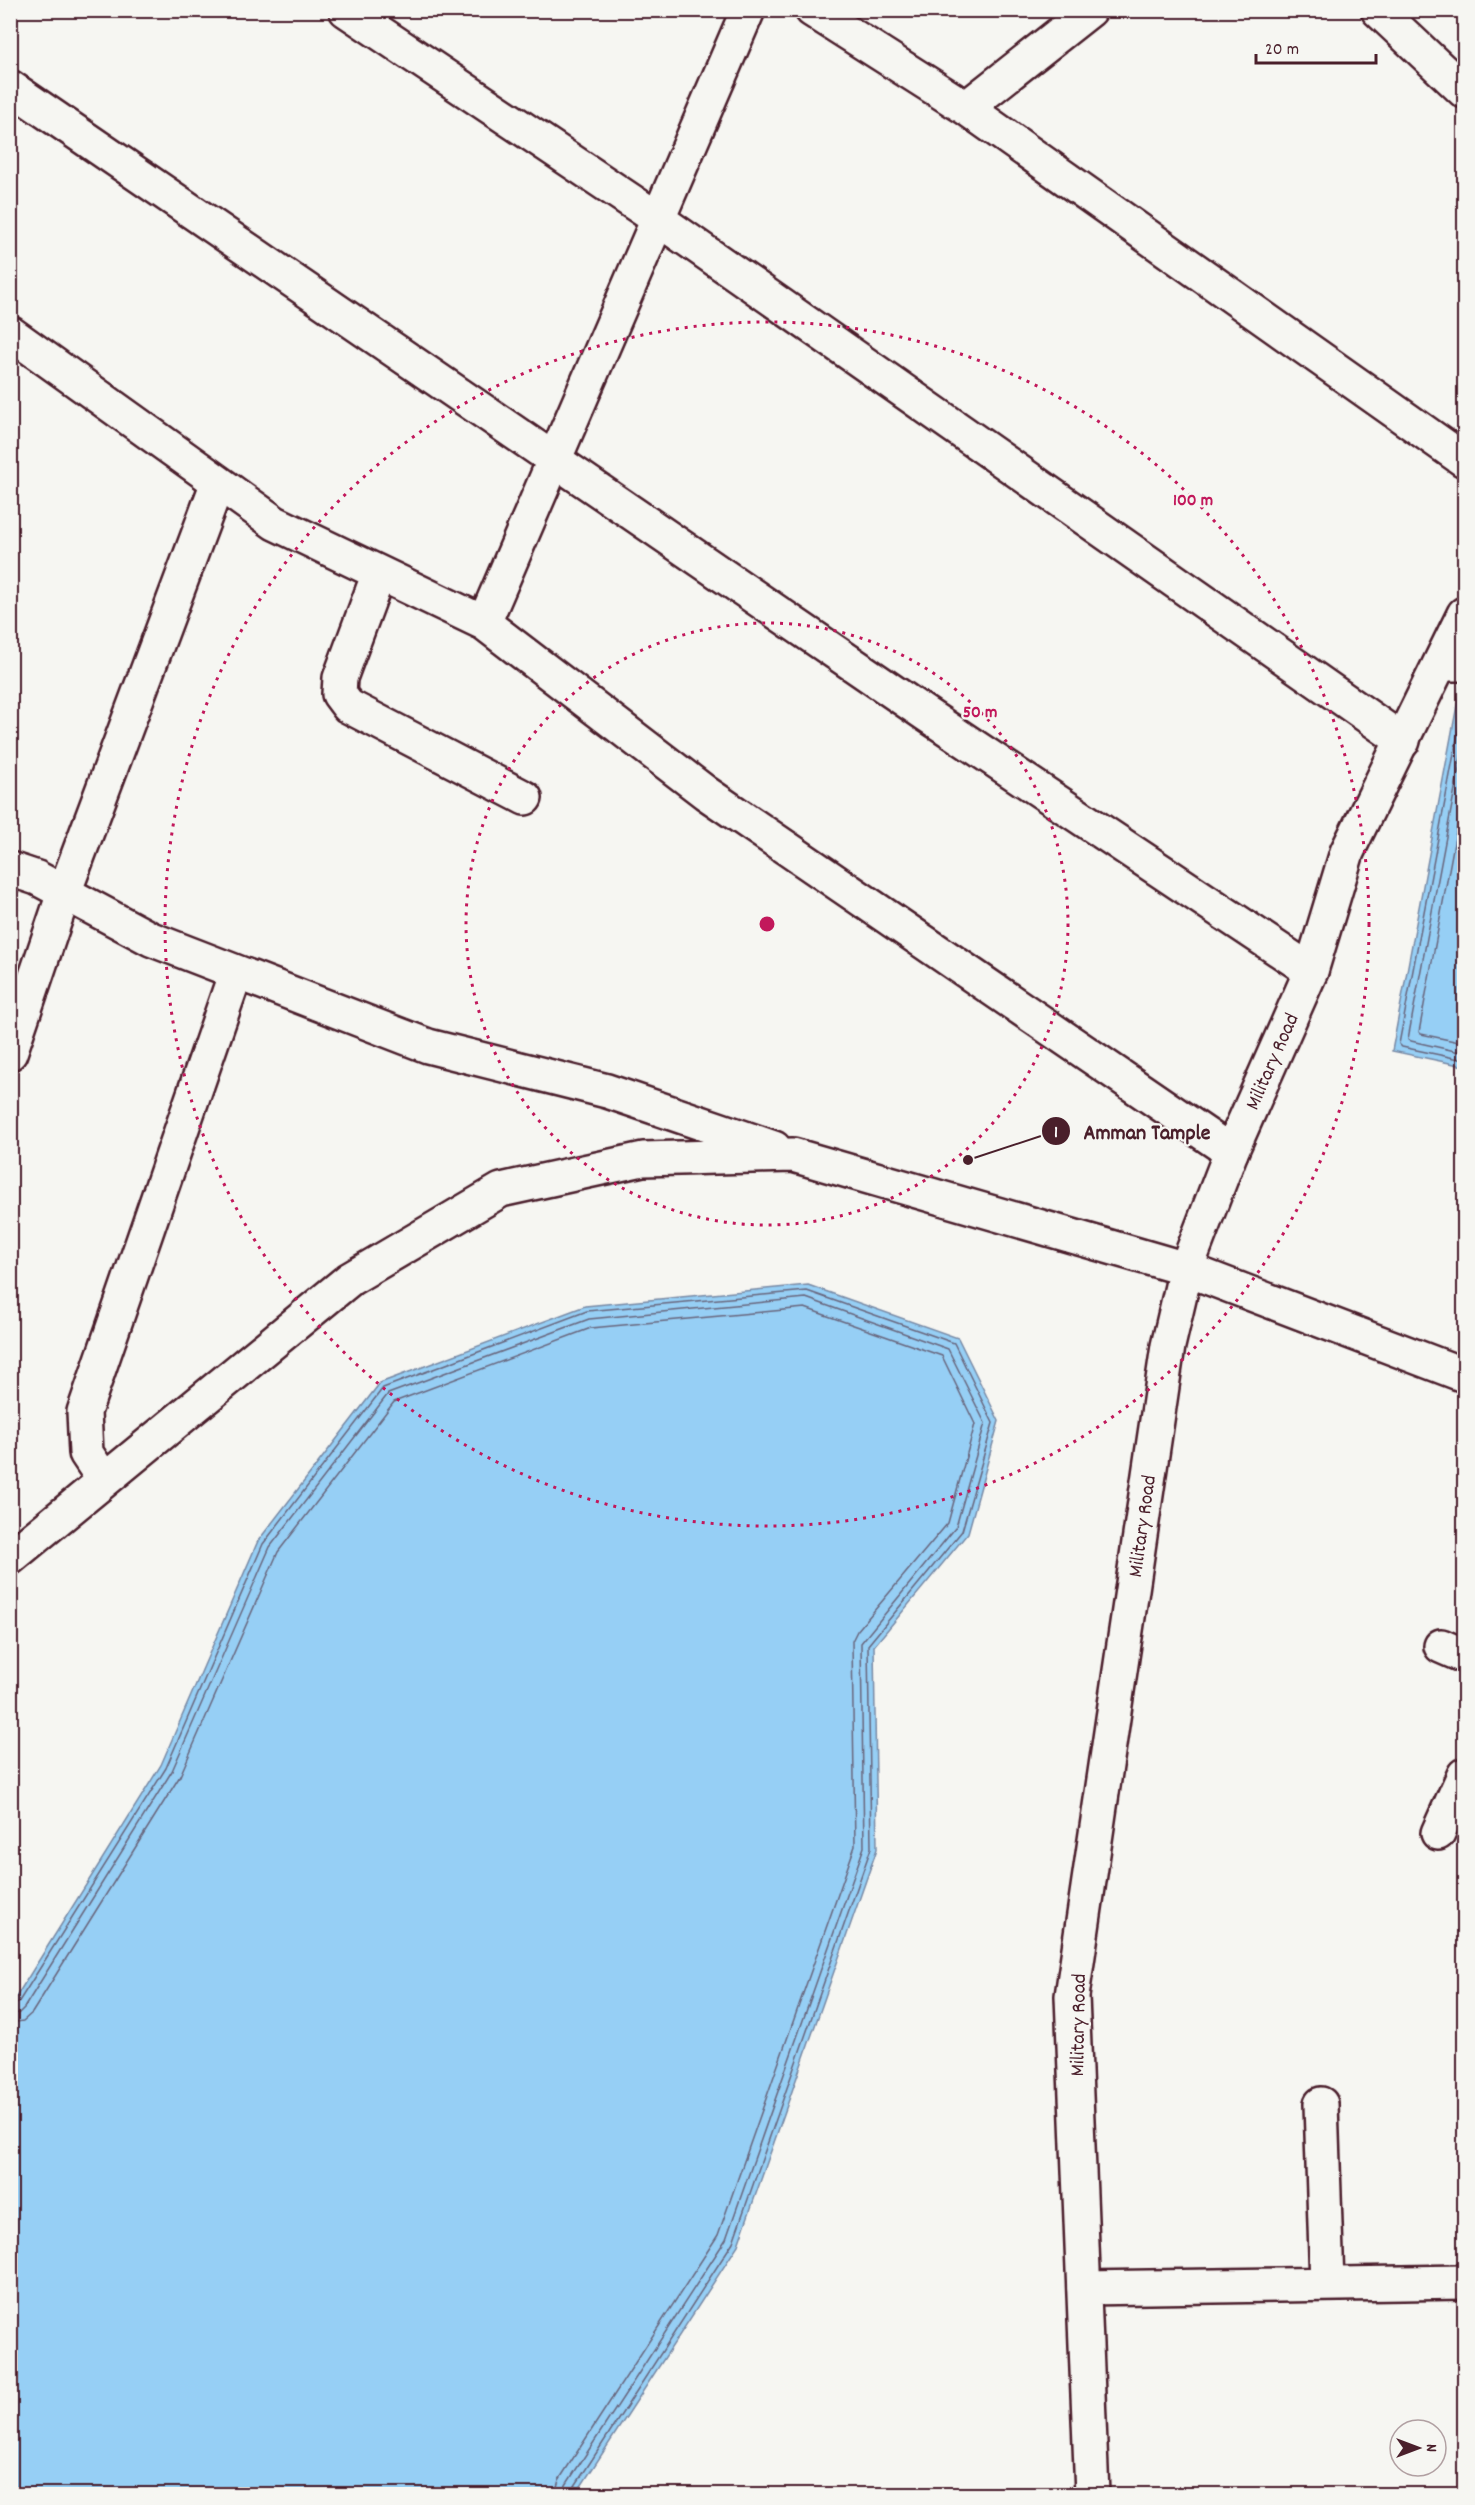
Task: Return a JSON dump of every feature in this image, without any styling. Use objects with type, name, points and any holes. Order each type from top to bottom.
[{"type":"street","points":[[346,10],[658,219],[1403,741]]},
{"type":"street","points":[[483,623],[748,10]]},
{"type":"street","points":[[966,108],[1090,10]]},
{"type":"street","points":[[1378,10],[1464,91]]},
{"type":"street","points":[[831,15],[1464,460]]},
{"type":"street","points":[[10,87],[927,715],[1311,970]]},
{"type":"street","points":[[10,333],[274,522],[483,623],[706,793],[1231,1152]]},
{"type":"street","points":[[10,1053],[64,893],[218,482]]},
{"type":"street","points":[[379,573],[340,678],[339,694],[348,706],[525,798]]},
{"type":"street","name":"Military Road","points":[[1092,2494],[1072,1996],[1168,1346],[1186,1269],[1231,1152],[1311,970],[1347,852],[1403,741],[1453,664],[1464,614]]},
{"type":"street","points":[[10,869],[37,878],[151,939],[428,1046],[607,1091],[793,1155],[1186,1269],[1464,1375]]},
{"type":"street","points":[[104,1480],[86,1453],[84,1412],[236,972]]},
{"type":"street","points":[[10,1558],[350,1279],[501,1190],[643,1159],[793,1155]]},
{"type":"street","points":[[1438,1833],[1464,1775]]},
{"type":"street","points":[[1321,2104],[1327,2284]]},
{"type":"street","points":[[1084,2288],[1464,2282]]},
{"type":"water","points":[[1464,668],[1464,1066],[1392,1051]]},
{"type":"water","points":[[808,1285],[958,1338],[999,1421],[968,1533],[874,1646],[877,1849],[738,2245],[576,2494],[11,2494],[11,2005],[161,1765],[258,1541],[380,1383],[585,1306]]},
{"type":"place","name":"Amman Tample","points":[[968,1160]]}]
